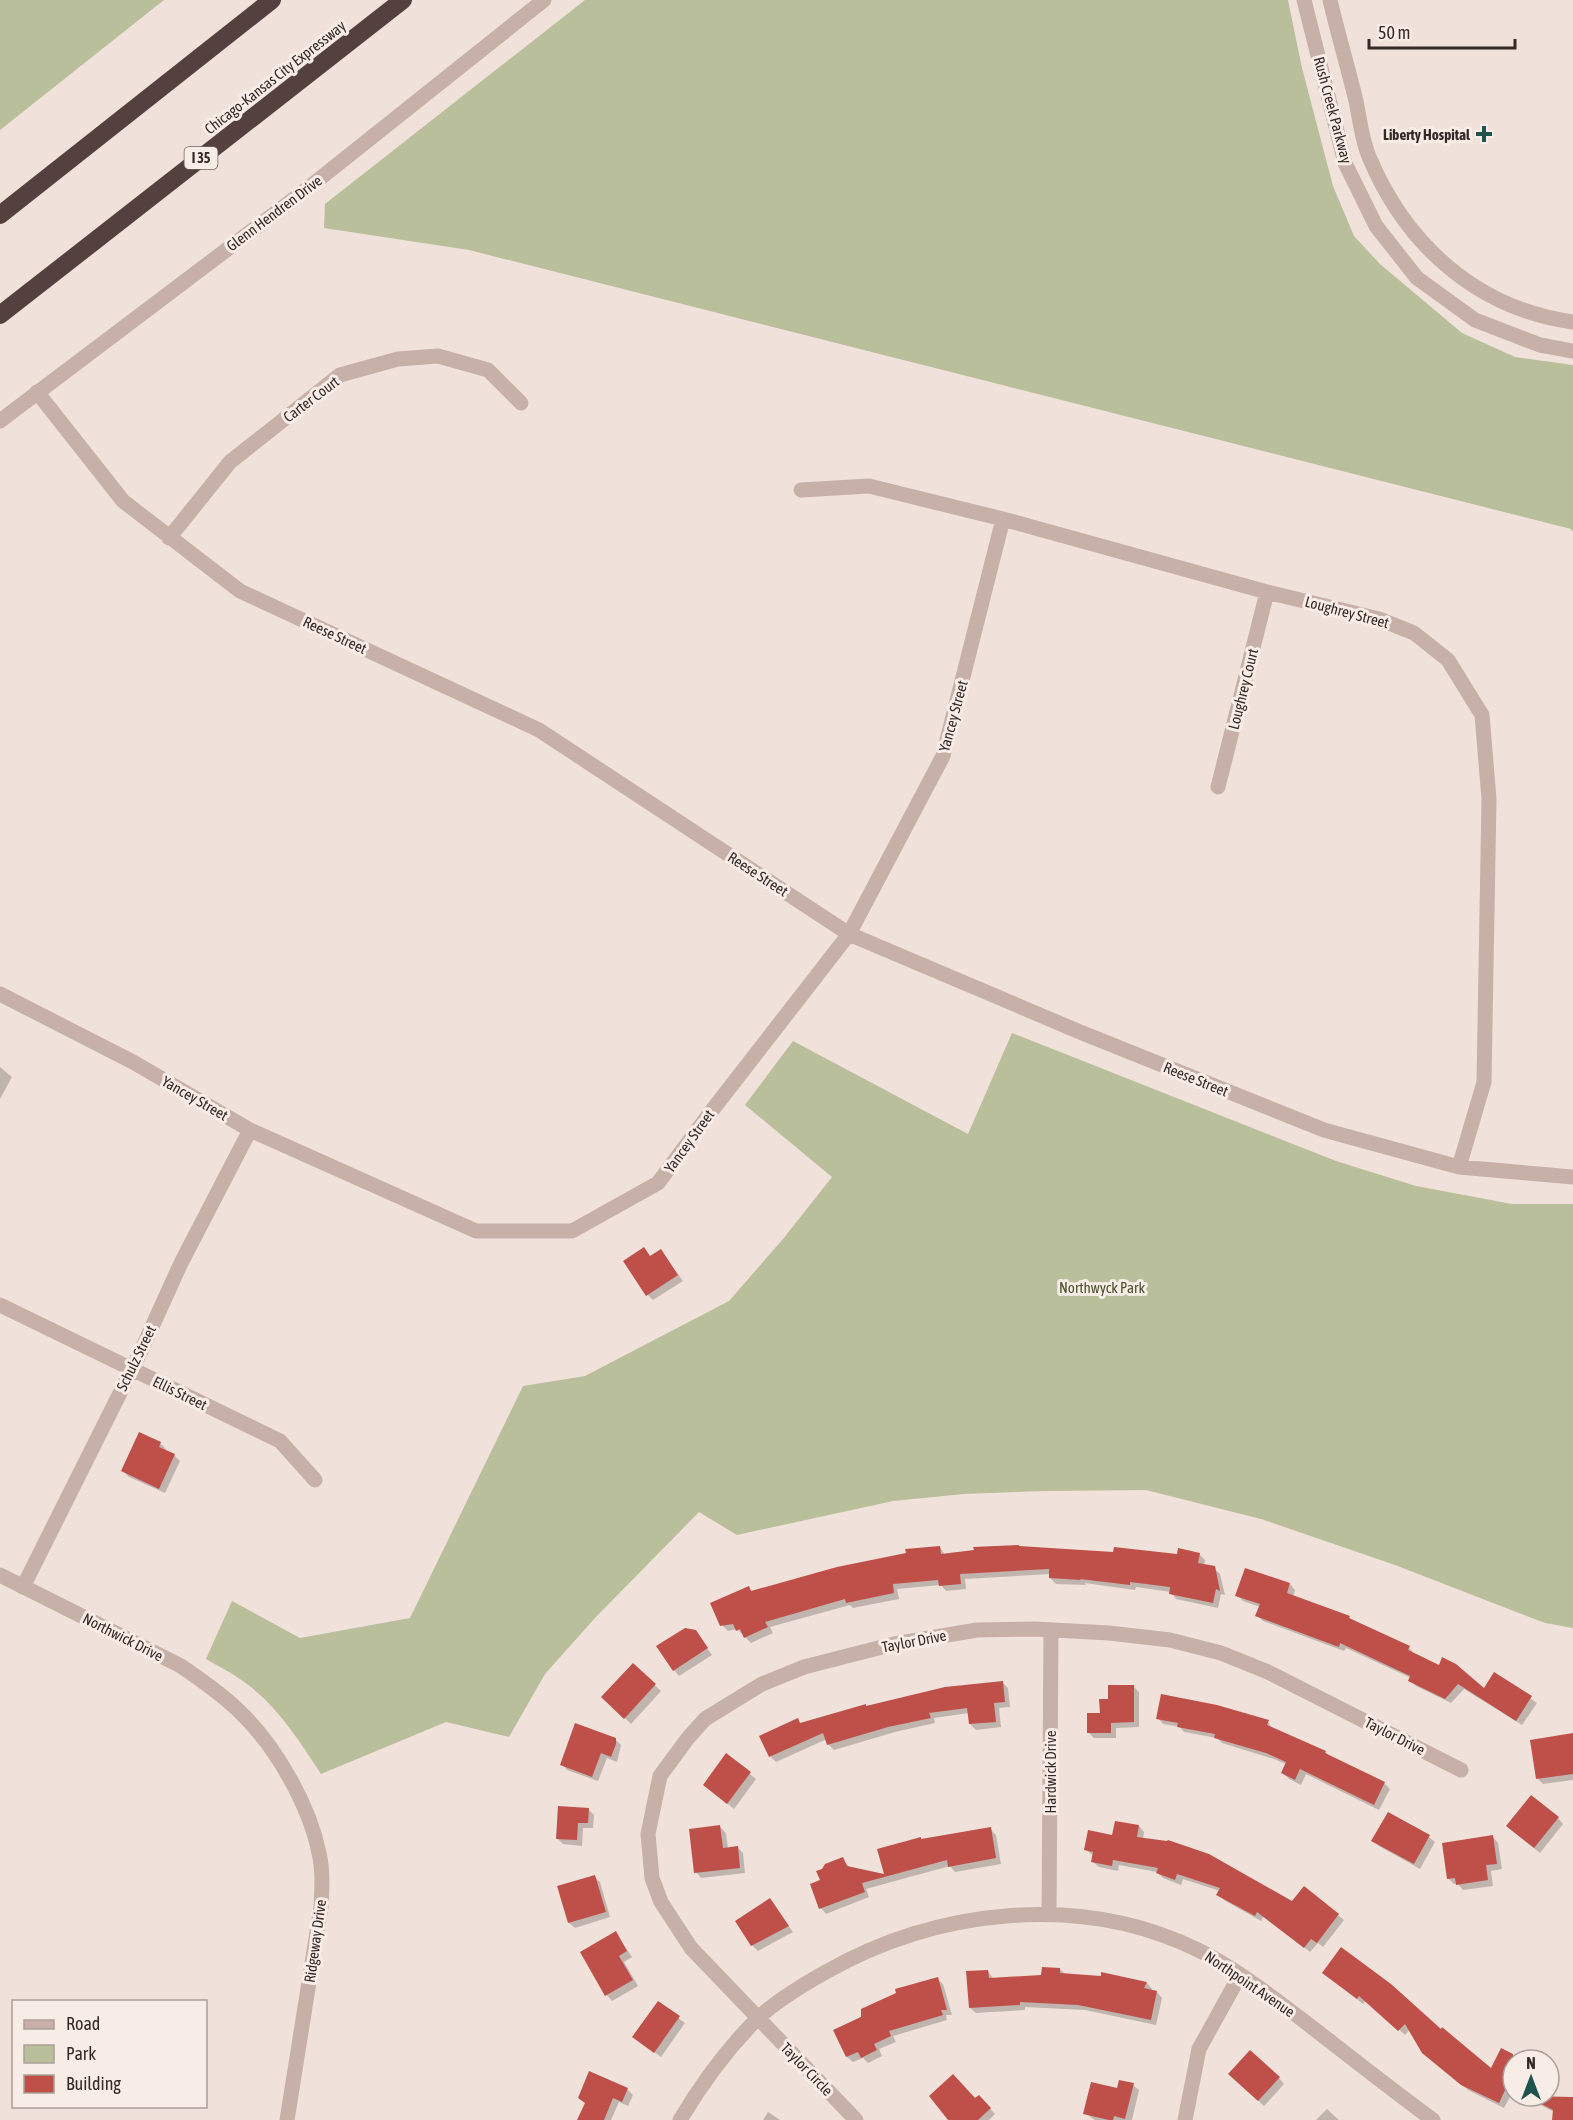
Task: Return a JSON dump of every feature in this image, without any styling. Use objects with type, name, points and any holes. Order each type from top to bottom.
[{"type":"highway","points":[[0,215],[272,0]]},
{"type":"highway","name":"Chicago-Kansas City Expressway","points":[[0,315],[403,0]]},
{"type":"street","name":"Glenn Hendren Drive","points":[[0,421],[303,192],[544,0]]},
{"type":"street","name":"Rush Creek Parkway","points":[[1304,0],[1346,163],[1376,226],[1417,278],[1475,320],[1540,345],[1573,351]]},
{"type":"street","name":"Rush Creek Parkway","points":[[1330,0],[1369,157],[1400,216],[1440,261],[1486,294],[1547,319],[1573,322]]},
{"type":"street","name":"Carter Court","points":[[169,538],[230,462],[340,375],[398,359],[438,356],[488,370],[521,403]]},
{"type":"street","name":"Reese Street","points":[[37,392],[123,501],[240,591],[539,730],[849,933],[1080,1032],[1324,1130],[1459,1167],[1573,1177]]},
{"type":"street","name":"Loughrey Street","points":[[801,490],[869,486],[1003,519],[1267,592],[1379,619],[1414,633],[1448,660],[1482,715],[1489,800],[1484,1082],[1459,1167]]},
{"type":"street","name":"Yancey Street","points":[[0,994],[133,1062],[250,1130],[476,1231],[572,1231],[658,1183],[849,933],[943,756],[1003,519]]},
{"type":"street","name":"Loughrey Court","points":[[1218,787],[1267,592]]},
{"type":"street","name":"Schulz Street","points":[[23,1587],[131,1370],[181,1263],[250,1130]]},
{"type":"street","name":"Ellis Street","points":[[0,1305],[280,1441],[315,1480]]},
{"type":"street","name":"Northwick Drive","points":[[0,1575],[181,1666],[205,1682],[239,1711]]},
{"type":"street","name":"Taylor Drive","points":[[758,2018],[691,1948],[661,1902],[652,1878],[648,1834],[660,1776],[705,1719],[762,1684],[804,1667],[894,1644],[977,1630],[1109,1633],[1170,1640],[1221,1653],[1268,1672],[1461,1770]]},
{"type":"street","name":"Hardwick Drive","points":[[1048,1914],[1051,1630]]},
{"type":"street","name":"Ridgeway Drive","points":[[239,1711],[275,1755],[303,1805],[320,1855],[321,1907],[287,2120]]},
{"type":"street","name":"Northpoint Avenue","points":[[680,2120],[725,2055],[758,2018],[796,1989],[846,1960],[898,1938],[958,1922],[1002,1916],[1048,1914],[1096,1919],[1143,1929],[1198,1950],[1271,1996],[1433,2120]]},
{"type":"street","points":[[1185,2120],[1199,2049],[1240,1975]]},
{"type":"street","name":"Taylor Circle","points":[[758,2018],[856,2120]]},
{"type":"green space","points":[[0,0],[164,0],[0,130]]},
{"type":"green space","points":[[585,0],[1288,0],[1302,68],[1333,186],[1354,236],[1380,264],[1462,333],[1515,357],[1573,365],[1573,532],[1571,529],[469,250],[324,228],[325,204]]},
{"type":"green space","name":"Northwyck Park","points":[[1012,1033],[1336,1161],[1416,1186],[1512,1204],[1573,1204],[1573,1628],[1545,1623],[1395,1565],[1261,1519],[1146,1490],[1044,1491],[964,1494],[893,1501],[737,1535],[699,1512],[595,1618],[545,1674],[509,1737],[446,1722],[321,1774],[269,1703],[242,1680],[206,1659],[232,1601],[300,1638],[410,1618],[523,1386],[585,1376],[729,1301],[783,1239],[832,1177],[745,1105],[793,1041],[968,1134]]},
{"type":"building","points":[[644,1247],[650,1256],[661,1249],[678,1275],[646,1296],[623,1261]]},
{"type":"building","points":[[139,1432],[161,1442],[159,1447],[175,1454],[159,1489],[121,1471]]},
{"type":"building","points":[[1019,1545],[1113,1552],[1114,1547],[1177,1554],[1178,1548],[1200,1553],[1198,1563],[1215,1566],[1220,1591],[1216,1589],[1213,1603],[1169,1594],[1170,1587],[1130,1582],[1130,1585],[1049,1578],[1049,1569],[960,1574],[961,1584],[939,1586],[938,1580],[893,1584],[894,1593],[846,1603],[845,1599],[765,1622],[768,1627],[744,1638],[740,1629],[736,1631],[733,1624],[720,1626],[710,1603],[749,1586],[751,1591],[837,1567],[906,1553],[905,1549],[940,1546],[941,1554],[974,1550],[973,1547]]},
{"type":"building","points":[[1245,1568],[1290,1583],[1287,1593],[1350,1616],[1349,1618],[1410,1646],[1408,1650],[1439,1665],[1442,1657],[1456,1664],[1484,1688],[1494,1672],[1532,1696],[1516,1721],[1458,1684],[1445,1699],[1408,1681],[1410,1676],[1340,1643],[1339,1647],[1255,1616],[1260,1604],[1235,1596]]},
{"type":"building","points":[[685,1628],[696,1630],[708,1648],[673,1671],[656,1646]]},
{"type":"building","points":[[633,1663],[656,1684],[624,1719],[601,1697]]},
{"type":"building","points":[[1003,1681],[1005,1702],[994,1703],[996,1722],[969,1724],[967,1708],[929,1713],[931,1718],[888,1727],[827,1745],[823,1733],[769,1757],[759,1736],[798,1718],[800,1723],[866,1704],[866,1706],[945,1687]]},
{"type":"building","points":[[1108,1685],[1134,1685],[1134,1722],[1111,1723],[1111,1733],[1087,1733],[1087,1713],[1100,1713],[1099,1699],[1108,1699]]},
{"type":"building","points":[[1161,1694],[1217,1705],[1269,1720],[1267,1725],[1326,1751],[1325,1753],[1385,1782],[1374,1805],[1300,1769],[1295,1780],[1281,1773],[1286,1762],[1266,1753],[1214,1738],[1215,1734],[1177,1727],[1178,1723],[1156,1719]]},
{"type":"building","points":[[575,1723],[616,1738],[611,1757],[601,1753],[592,1777],[560,1765]]},
{"type":"building","points":[[1573,1733],[1573,1774],[1536,1779],[1530,1740]]},
{"type":"building","points":[[726,1753],[751,1772],[727,1804],[703,1785]]},
{"type":"building","points":[[1531,1795],[1559,1817],[1534,1848],[1506,1826]]},
{"type":"building","points":[[558,1806],[589,1808],[588,1823],[578,1823],[577,1840],[556,1839]]},
{"type":"building","points":[[1388,1812],[1430,1835],[1414,1864],[1371,1841]]},
{"type":"building","points":[[1115,1821],[1139,1825],[1137,1837],[1168,1840],[1209,1854],[1292,1901],[1304,1886],[1339,1914],[1317,1943],[1311,1939],[1304,1948],[1257,1912],[1255,1916],[1216,1895],[1220,1888],[1177,1874],[1175,1880],[1156,1873],[1158,1868],[1113,1860],[1112,1866],[1091,1862],[1093,1852],[1084,1850],[1088,1830],[1112,1835]]},
{"type":"building","points":[[720,1825],[723,1848],[738,1846],[740,1868],[694,1873],[689,1829]]},
{"type":"building","points":[[991,1827],[996,1858],[948,1867],[947,1860],[862,1883],[865,1892],[819,1909],[810,1884],[820,1880],[816,1871],[822,1869],[825,1864],[843,1857],[847,1866],[884,1874],[877,1849],[921,1837],[921,1839]]},
{"type":"building","points":[[1493,1835],[1497,1864],[1486,1865],[1488,1880],[1456,1885],[1455,1878],[1447,1879],[1442,1843]]},
{"type":"building","points":[[595,1875],[606,1912],[568,1923],[557,1886]]},
{"type":"building","points":[[770,1898],[789,1926],[751,1946],[735,1921]]},
{"type":"building","points":[[616,1931],[627,1951],[619,1956],[633,1980],[605,1996],[580,1952]]},
{"type":"building","points":[[1341,1947],[1391,1984],[1441,2029],[1442,2027],[1491,2068],[1501,2048],[1501,2099],[1499,2103],[1461,2085],[1422,2053],[1405,2024],[1398,2031],[1359,1996],[1357,1999],[1322,1973]]},
{"type":"building","points":[[1042,1967],[1060,1968],[1060,1973],[1101,1976],[1101,1972],[1147,1982],[1144,1988],[1157,1991],[1151,2020],[1078,2005],[1020,2002],[1020,2005],[969,2008],[966,1971],[988,1970],[989,1978],[1041,1975]]},
{"type":"building","points":[[938,1977],[947,2010],[941,2010],[943,2015],[889,2031],[891,2036],[874,2044],[877,2050],[861,2058],[858,2052],[846,2057],[833,2030],[861,2017],[861,2009],[896,1993],[895,1989]]},
{"type":"building","points":[[658,2001],[680,2016],[654,2053],[632,2037]]},
{"type":"building","points":[[1250,2050],[1280,2077],[1258,2101],[1228,2074]]},
{"type":"building","points":[[589,2071],[628,2088],[622,2102],[613,2098],[604,2120],[577,2120],[585,2103],[578,2098]]},
{"type":"building","points":[[953,2074],[975,2098],[979,2095],[991,2108],[978,2120],[948,2120],[929,2096]]},
{"type":"building","points":[[1119,2080],[1134,2083],[1125,2119],[1114,2116],[1113,2120],[1109,2120],[1083,2114],[1091,2082],[1117,2088]]},
{"type":"building","points":[[1561,2097],[1573,2097],[1573,2120],[1552,2120],[1553,2110],[1549,2108],[1561,2108]]},
{"type":"place","name":"Liberty Hospital","points":[[1484,134]]}]
